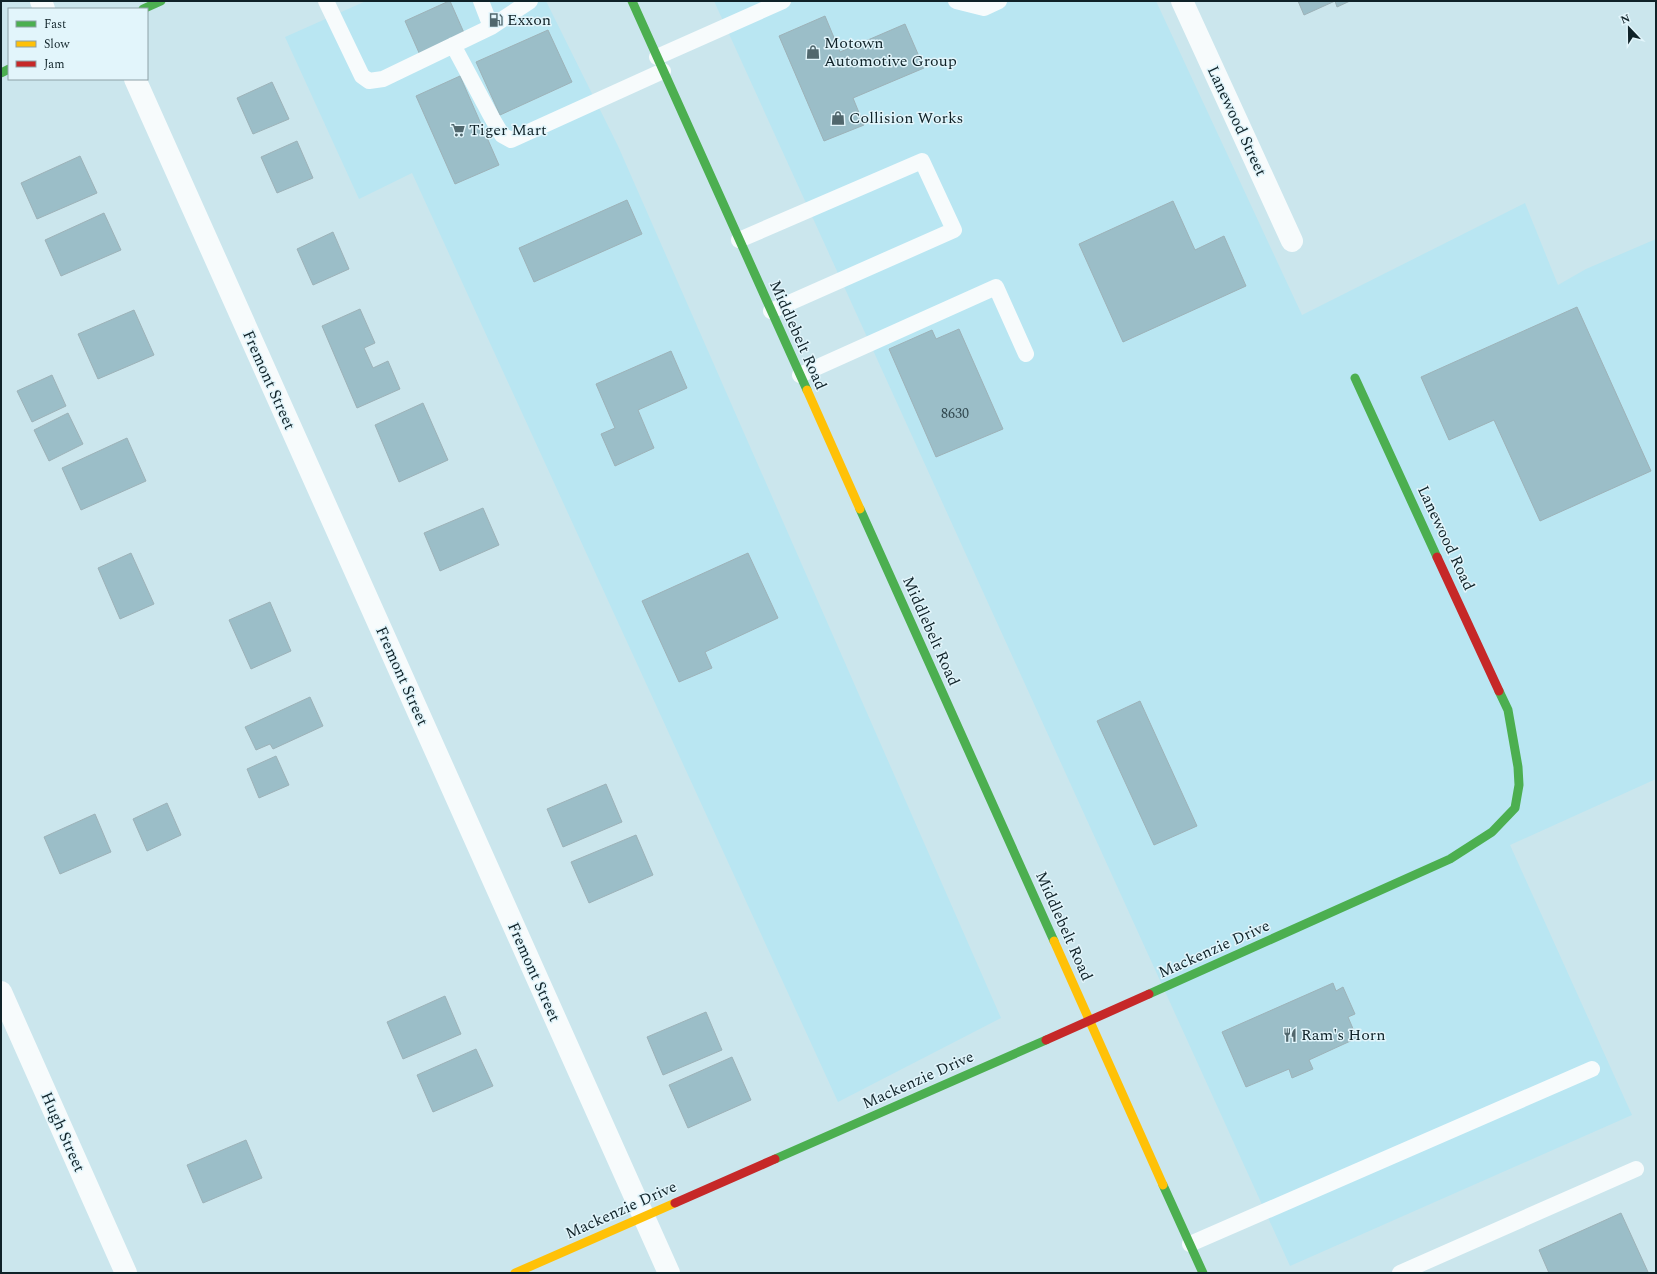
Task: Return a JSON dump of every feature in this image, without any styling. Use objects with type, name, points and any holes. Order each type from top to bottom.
[{"type":"street","points":[[145,8],[161,1]]},
{"type":"street","name":"Middlebelt Road","points":[[632,1],[1203,1273]]},
{"type":"street","name":"Lanewood Street","points":[[1182,1],[1292,241]]},
{"type":"street","name":"Fremont Street","points":[[135,80],[669,1273]]},
{"type":"street","name":"Lanewood Road","points":[[1331,912],[1450,859],[1492,832],[1515,808],[1519,785],[1518,767],[1508,710],[1356,378]]},
{"type":"street","name":"Mackenzie Drive","points":[[516,1273],[1090,1021],[1331,912]]},
{"type":"street","name":"Hugh Street","points":[[1,992],[126,1273]]},
{"type":"lane","points":[[326,1],[362,76],[369,81],[383,80],[453,46],[491,27],[530,1]]},
{"type":"lane","points":[[481,1],[491,27]]},
{"type":"lane","points":[[453,46],[502,135],[511,140],[784,1]]},
{"type":"lane","points":[[956,1],[984,8],[999,1]]},
{"type":"lane","points":[[739,240],[922,161],[954,230],[771,311]]},
{"type":"lane","points":[[800,375],[996,287],[1026,354]]},
{"type":"lane","points":[[1190,1244],[1592,1069]]},
{"type":"lane","points":[[1400,1273],[1636,1169]]},
{"type":"shaded area","points":[[366,1],[546,1],[618,146],[1001,1018],[838,1102],[412,173],[359,199],[285,37]]},
{"type":"shaded area","points":[[714,1],[1156,1],[1302,315],[1525,203],[1558,285],[1586,269],[1656,239],[1656,779],[1510,845],[1632,1115],[1290,1266]]},
{"type":"building","points":[[449,1],[465,35],[420,55],[405,21]]},
{"type":"building","points":[[1298,1],[1335,1],[1304,15]]},
{"type":"building","points":[[1335,1],[1350,1],[1337,7]]},
{"type":"building","points":[[825,16],[840,52],[905,24],[924,68],[853,98],[864,125],[824,141],[779,36]]},
{"type":"building","points":[[548,30],[572,82],[500,115],[476,62]]},
{"type":"building","name":"Tiger Mart","points":[[460,76],[499,165],[455,184],[416,96]]},
{"type":"building","points":[[272,82],[289,119],[253,134],[237,98]]},
{"type":"building","points":[[297,141],[313,178],[277,193],[261,157]]},
{"type":"building","points":[[80,156],[97,193],[37,219],[21,183]]},
{"type":"building","points":[[627,200],[642,234],[534,282],[519,248]]},
{"type":"building","points":[[1173,201],[1195,250],[1224,236],[1246,286],[1123,342],[1079,244]]},
{"type":"building","points":[[104,213],[121,250],[61,276],[45,240]]},
{"type":"building","points":[[333,232],[349,269],[313,285],[297,249]]},
{"type":"building","points":[[1577,307],[1651,471],[1540,521],[1494,420],[1449,440],[1421,377]]},
{"type":"building","points":[[360,309],[375,343],[364,348],[373,368],[388,361],[400,389],[357,408],[322,326]]},
{"type":"building","points":[[134,310],[154,355],[98,379],[78,334]]},
{"type":"building","points":[[959,329],[1003,429],[936,457],[889,349],[932,330],[936,339]]},
{"type":"building","points":[[671,351],[687,388],[638,410],[654,448],[615,466],[601,434],[615,428],[596,384]]},
{"type":"building","points":[[52,375],[66,406],[32,422],[17,391]]},
{"type":"building","points":[[423,403],[448,460],[399,482],[375,425]]},
{"type":"building","points":[[68,413],[83,444],[49,461],[34,430]]},
{"type":"building","points":[[127,438],[146,481],[81,510],[62,468]]},
{"type":"building","points":[[483,508],[499,545],[440,571],[424,533]]},
{"type":"building","points":[[131,553],[154,604],[120,619],[98,568]]},
{"type":"building","points":[[748,553],[778,618],[705,652],[712,668],[679,682],[642,601]]},
{"type":"building","points":[[270,602],[291,651],[251,669],[229,620]]},
{"type":"building","points":[[310,697],[323,726],[273,749],[270,744],[256,750],[245,727]]},
{"type":"building","points":[[1140,701],[1197,826],[1154,845],[1097,721]]},
{"type":"building","points":[[276,756],[289,785],[259,798],[247,769]]},
{"type":"building","points":[[606,784],[622,822],[563,847],[547,809]]},
{"type":"building","points":[[167,803],[181,835],[147,851],[133,819]]},
{"type":"building","points":[[95,814],[111,852],[60,874],[44,837]]},
{"type":"building","points":[[636,835],[653,875],[589,903],[571,862]]},
{"type":"building","name":"Ram's Horn","points":[[1333,983],[1336,991],[1343,987],[1355,1014],[1348,1017],[1357,1038],[1309,1060],[1313,1069],[1292,1078],[1289,1069],[1246,1087],[1222,1032]]},
{"type":"building","points":[[445,996],[461,1034],[403,1059],[387,1022]]},
{"type":"building","points":[[706,1012],[722,1050],[663,1075],[647,1037]]},
{"type":"building","points":[[476,1049],[493,1086],[433,1112],[417,1075]]},
{"type":"building","points":[[732,1057],[751,1100],[688,1128],[669,1085]]},
{"type":"building","points":[[246,1140],[262,1178],[203,1203],[187,1165]]},
{"type":"building","points":[[1621,1213],[1648,1272],[1549,1273],[1539,1250]]},
{"type":"traffic: fast","points":[[145,8],[161,1]]},
{"type":"traffic: fast","points":[[632,1],[807,390]]},
{"type":"traffic: fast","points":[[1,73],[8,70]]},
{"type":"traffic: fast","points":[[1355,378],[1437,557]]},
{"type":"traffic: fast","points":[[860,509],[1054,941]]},
{"type":"traffic: fast","points":[[1149,994],[1450,859],[1492,832],[1515,808],[1519,785],[1518,767],[1508,710],[1499,691]]},
{"type":"traffic: fast","points":[[775,1159],[1046,1040]]},
{"type":"traffic: fast","points":[[1163,1185],[1203,1273]]},
{"type":"traffic: slow","points":[[807,390],[860,509]]},
{"type":"traffic: slow","points":[[1054,941],[1163,1185]]},
{"type":"traffic: slow","points":[[515,1273],[675,1203]]},
{"type":"traffic: jam","points":[[1437,557],[1499,691]]},
{"type":"traffic: jam","points":[[1046,1040],[1149,994]]},
{"type":"traffic: jam","points":[[675,1203],[775,1159]]},
{"type":"place","name":"Exxon","points":[[496,20]]},
{"type":"place","name":"Motown Automotive Group","points":[[813,52]]},
{"type":"place","name":"Collision Works","points":[[838,118]]},
{"type":"place","name":"Tiger Mart","points":[[458,130]]},
{"type":"place","name":"Ram's Horn","points":[[1290,1035]]}]
